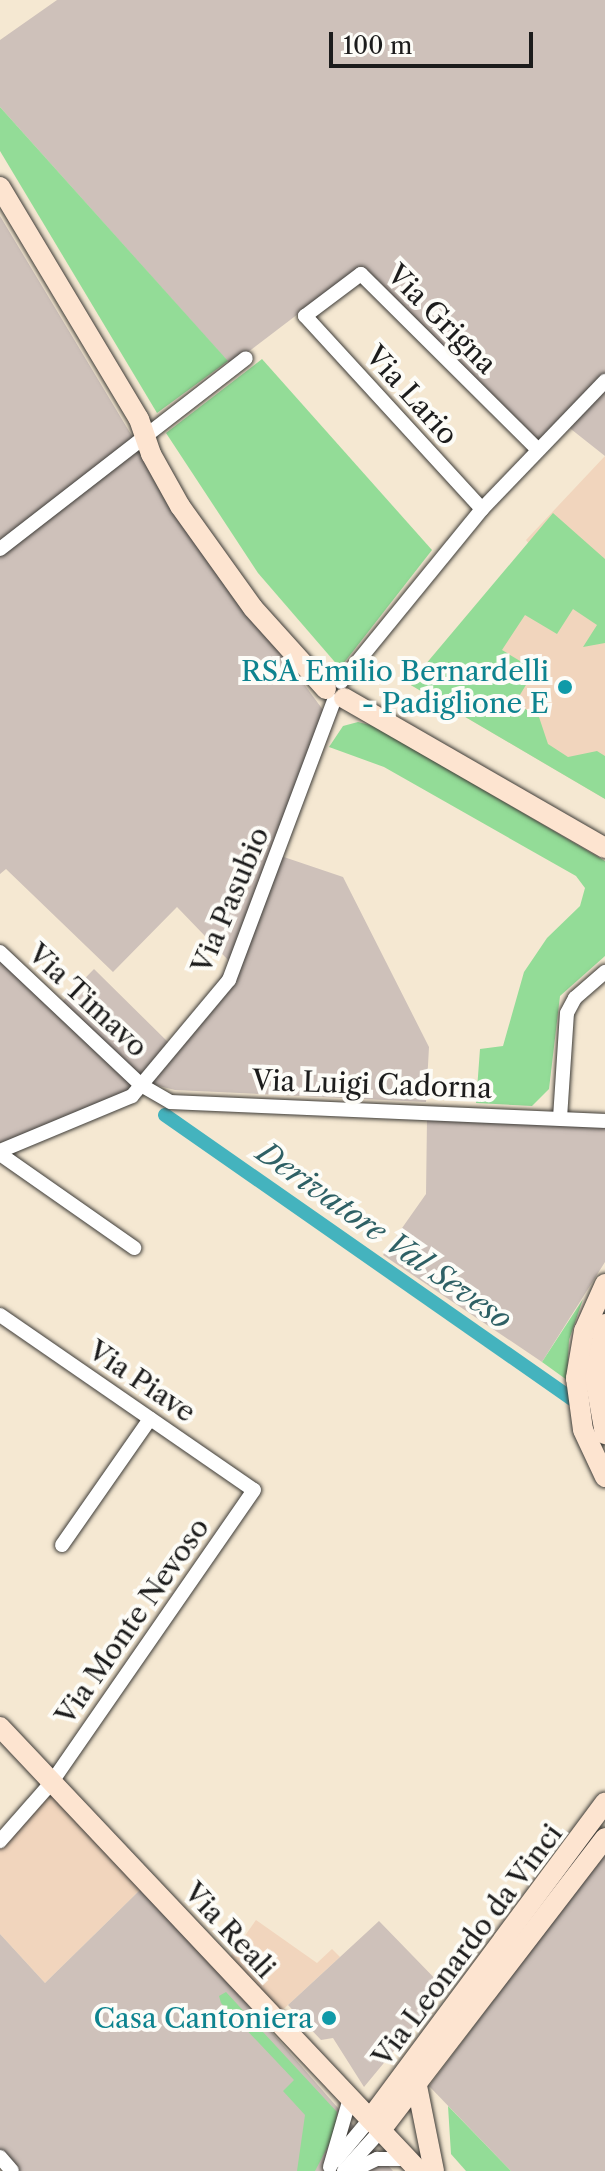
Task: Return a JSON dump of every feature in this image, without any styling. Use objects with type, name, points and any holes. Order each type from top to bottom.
[{"type":"main road","points":[[0,187],[66,291],[145,436]]},
{"type":"main road","points":[[0,201],[145,436],[258,603],[340,693],[605,841]]},
{"type":"main road","points":[[390,721],[605,848]]},
{"type":"main road","points":[[605,1284],[584,1331],[576,1378],[583,1430],[605,1477]]},
{"type":"main road","points":[[605,1324],[595,1378],[605,1434]]},
{"type":"main road","name":"Via Reali","points":[[0,1727],[413,2165]]},
{"type":"main road","name":"Via Leonardo da Vinci","points":[[376,2124],[605,1803]]},
{"type":"main road","name":"Via Leonardo da Vinci","points":[[376,2124],[417,2086],[605,1838]]},
{"type":"main road","points":[[417,2086],[434,2171]]},
{"type":"street","name":"Via Grigna","points":[[305,316],[361,274],[537,449]]},
{"type":"street","name":"Via Lario","points":[[305,316],[482,509]]},
{"type":"street","points":[[0,549],[246,358]]},
{"type":"street","name":"Via Pasubio","points":[[0,1152],[123,1101],[183,1042],[229,980],[340,693],[482,509],[605,381]]},
{"type":"street","name":"Via Timavo","points":[[0,952],[141,1085]]},
{"type":"street","points":[[560,1118],[567,1013],[575,998],[605,972]]},
{"type":"street","name":"Via Luigi Cadorna","points":[[141,1085],[171,1102],[605,1121]]},
{"type":"street","points":[[0,1152],[134,1248]]},
{"type":"street","name":"Via Piave","points":[[0,1315],[254,1490]]},
{"type":"street","points":[[62,1545],[150,1419]]},
{"type":"street","name":"Via Monte Nevoso","points":[[0,1841],[52,1782],[254,1490]]},
{"type":"street","points":[[334,2170],[350,2098]]},
{"type":"street","points":[[334,2170],[376,2124]]},
{"type":"street","points":[[0,2157],[12,2171]]},
{"type":"street","points":[[352,2171],[377,2159],[413,2165]]},
{"type":"shaded area","points":[[57,0],[605,0],[605,456],[562,422],[539,444],[361,266],[231,365],[0,107],[0,40]]},
{"type":"shaded area","points":[[0,216],[177,511],[326,714],[272,853],[343,877],[429,1047],[426,1102],[175,1090],[151,1084],[0,1157],[0,946],[61,1003],[94,969],[172,1046],[231,963],[177,907],[113,972],[6,869],[0,874]]},
{"type":"shaded area","points":[[605,456],[605,799],[409,684],[529,544],[526,540]]},
{"type":"shaded area","points":[[427,1119],[605,1124],[605,1262],[542,1362],[383,1255],[426,1194]]},
{"type":"shaded area","points":[[52,1788],[144,1886],[45,1983],[0,1934],[0,1847]]},
{"type":"shaded area","points":[[605,1852],[605,2171],[511,2171],[429,2086]]},
{"type":"shaded area","points":[[144,1886],[393,2171],[14,2171],[0,2153],[0,1934],[45,1983]]},
{"type":"shaded area","points":[[256,1920],[317,1963],[332,1949],[340,1957],[276,2016],[225,1964]]},
{"type":"shaded area","points":[[379,1921],[445,1989],[364,2087],[333,2038],[321,2040],[288,2005]]},
{"type":"green space","points":[[0,107],[228,361],[157,413],[0,151]]},
{"type":"green space","points":[[262,359],[432,550],[340,668],[258,573],[166,433]]},
{"type":"green space","points":[[553,513],[605,559],[605,643],[583,647],[597,625],[573,609],[557,634],[525,615],[502,650],[535,670],[515,703],[539,717],[548,744],[568,757],[597,751],[605,756],[605,799],[409,684]]},
{"type":"green space","points":[[358,722],[374,726],[605,861],[605,956],[560,996],[549,1089],[532,1106],[476,1103],[480,1049],[503,1046],[524,972],[547,938],[580,906],[585,888],[576,876],[384,767],[329,747],[343,726]]},
{"type":"green space","points":[[583,1299],[569,1340],[567,1380],[542,1362]]},
{"type":"green space","points":[[226,1992],[337,2112],[334,2135],[315,2171],[297,2171],[305,2115],[283,2091],[294,2080],[221,2003],[219,1996]]},
{"type":"green space","points":[[448,2106],[511,2171],[466,2171],[451,2154]]},
{"type":"waterway","name":"Derivatore Val Seveso","points":[[165,1115],[573,1400]]},
{"type":"place","name":"RSA Emilio Bernardelli - Padiglione E","points":[[565,687]]},
{"type":"place","name":"Casa Cantoniera","points":[[329,2018]]}]
